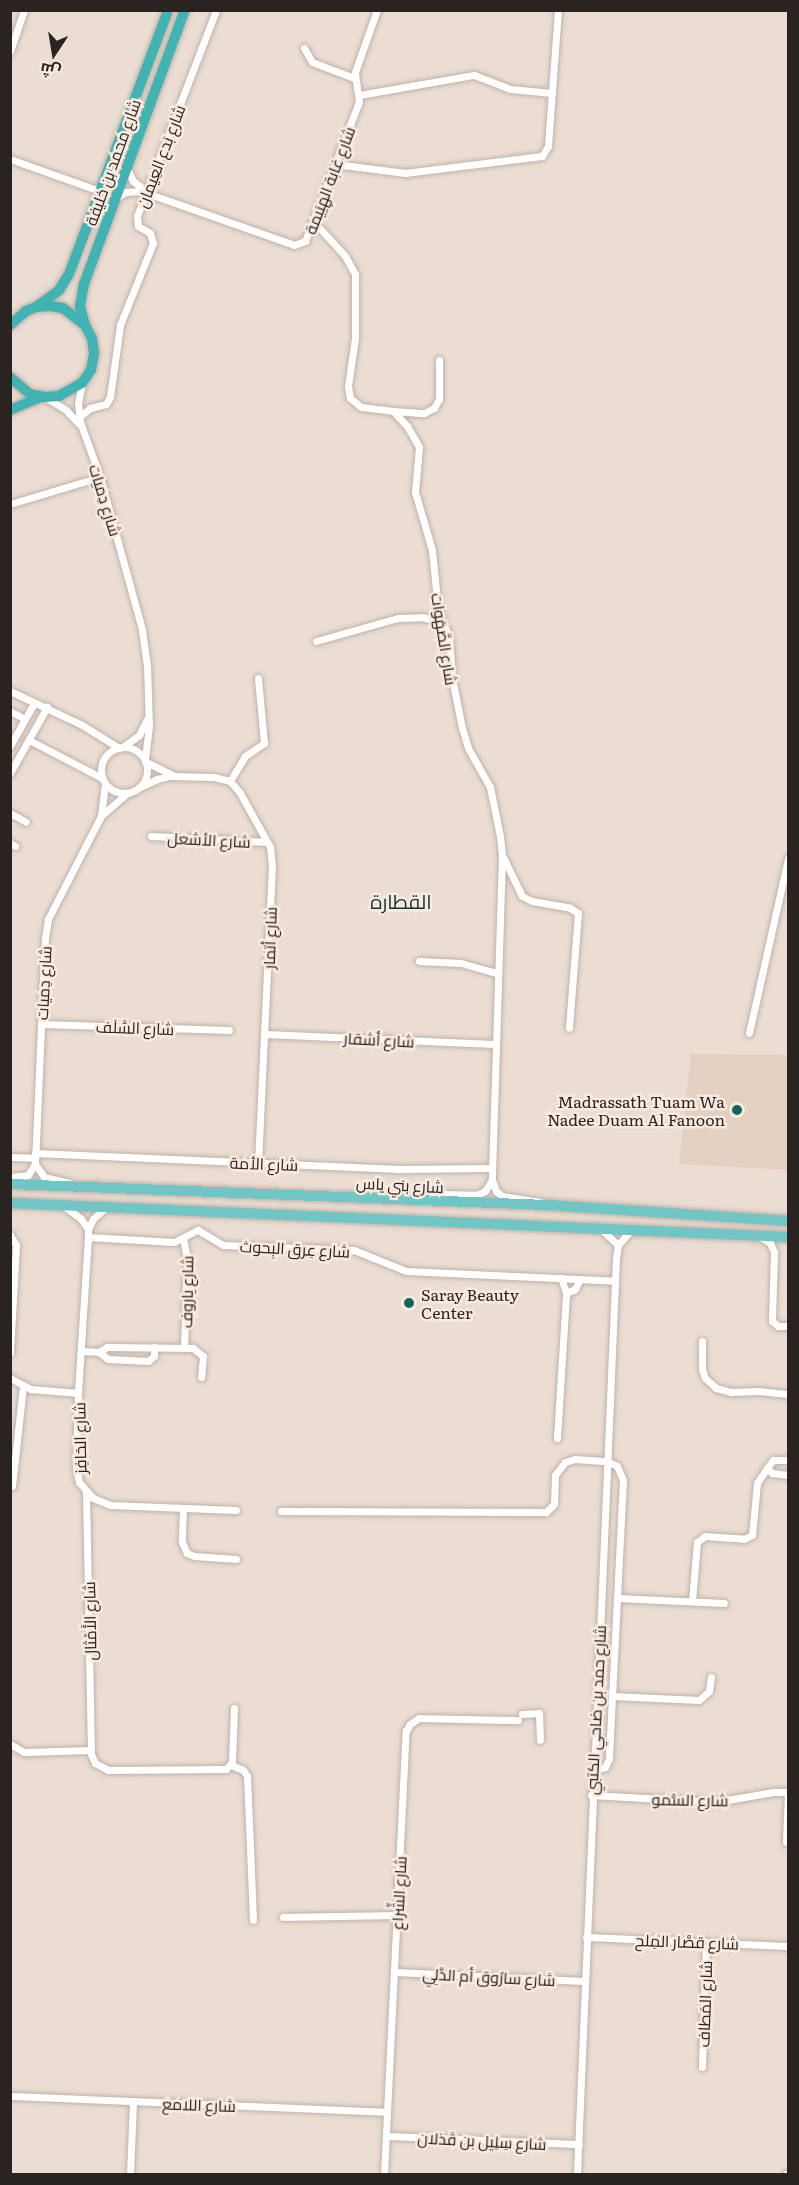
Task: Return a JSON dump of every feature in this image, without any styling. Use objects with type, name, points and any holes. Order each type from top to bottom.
[{"type":"highway","name":"شارع محمد بن خليفة","points":[[10,325],[26,311],[52,297],[64,283],[168,10]]},
{"type":"highway","name":"شارع محمد بن خليفة","points":[[82,383],[91,369],[94,354],[92,339],[80,306],[81,295],[184,10]]},
{"type":"highway","points":[[36,307],[63,308],[86,325]]},
{"type":"highway","points":[[10,377],[21,388],[43,397]]},
{"type":"highway","points":[[10,410],[43,397],[65,394],[82,383]]},
{"type":"main road","name":"شارع بني ياس","points":[[10,1184],[548,1205],[789,1221]]},
{"type":"main road","points":[[10,1203],[630,1232],[789,1237]]},
{"type":"main road","points":[[561,1227],[565,1219],[578,1208]]},
{"type":"street","points":[[10,51],[24,10]]},
{"type":"street","name":"شارع بَدع العِيمان","points":[[79,417],[90,408],[106,404],[110,397],[120,325],[153,243],[150,233],[137,223],[146,192],[216,10]]},
{"type":"street","points":[[377,10],[354,78],[359,95],[474,75],[510,90],[552,93]]},
{"type":"street","points":[[335,164],[405,173],[542,156],[548,146],[558,10]]},
{"type":"street","points":[[304,48],[312,62],[354,78]]},
{"type":"street","name":"شارع غابة الهِيَيمة","points":[[146,192],[294,245],[305,241],[357,108],[359,95]]},
{"type":"street","points":[[10,159],[100,191]]},
{"type":"street","points":[[126,166],[133,181],[146,192]]},
{"type":"street","points":[[114,200],[131,191],[146,192]]},
{"type":"street","points":[[314,222],[345,256],[355,274],[355,338],[348,386],[350,398],[361,408],[420,413],[434,408],[439,399],[439,360]]},
{"type":"street","name":"شارع دِميات","points":[[82,383],[79,417],[100,477],[142,630],[149,714],[146,761]]},
{"type":"street","name":"شارع دِميات","points":[[43,397],[66,410],[82,428]]},
{"type":"street","name":"شارع الصَّهَوات","points":[[393,411],[407,426],[419,447],[415,492],[432,550],[442,622],[448,637],[453,685],[463,735],[494,797],[502,856],[494,1044],[492,1180]]},
{"type":"street","points":[[10,504],[100,477]]},
{"type":"street","points":[[316,641],[398,618],[415,617],[442,622]]},
{"type":"street","points":[[29,740],[104,781],[111,790],[127,794],[157,779],[175,776],[214,777],[230,781],[245,756],[264,742],[258,678]]},
{"type":"street","points":[[10,691],[47,707],[120,747],[135,750],[146,761],[175,776]]},
{"type":"street","points":[[10,746],[14,735],[34,703]]},
{"type":"street","points":[[10,773],[47,707]]},
{"type":"street","points":[[10,711],[25,719]]},
{"type":"street","points":[[104,781],[104,759],[139,735],[149,714]]},
{"type":"street","points":[[140,787],[147,776],[146,761]]},
{"type":"street","name":"شارع دِميات","points":[[35,1159],[45,938],[48,919],[101,816],[104,781]]},
{"type":"street","name":"شارع أتمار","points":[[230,781],[240,793],[267,842],[272,860],[258,1163]]},
{"type":"street","name":"شارع دِميات","points":[[101,816],[127,794]]},
{"type":"street","points":[[10,813],[26,822]]},
{"type":"street","name":"شارع الأشعل","points":[[151,836],[267,842]]},
{"type":"street","points":[[502,856],[522,896],[532,901],[570,908],[578,913],[569,1028]]},
{"type":"street","points":[[749,1033],[789,858]]},
{"type":"street","points":[[419,961],[461,963],[497,973]]},
{"type":"street","name":"شارع السَّلَف","points":[[41,1024],[229,1030]]},
{"type":"street","name":"شارع أشقار","points":[[265,1034],[494,1044]]},
{"type":"street","name":"شارع الأمة","points":[[10,1157],[400,1169],[492,1168]]},
{"type":"street","points":[[10,1177],[28,1175],[35,1159]]},
{"type":"street","points":[[35,1159],[45,1177],[78,1186]]},
{"type":"street","points":[[426,1201],[428,1197],[438,1194],[477,1195],[485,1191],[492,1180]]},
{"type":"street","points":[[492,1180],[496,1191],[502,1196],[532,1199],[548,1205]]},
{"type":"street","points":[[62,1205],[77,1215],[88,1229],[93,1219],[106,1207]]},
{"type":"street","name":"شارع الحَافِز","points":[[88,1229],[78,1393],[76,1474],[86,1493],[110,1504],[236,1510]]},
{"type":"street","name":"شارع عِرق البِحوث","points":[[88,1238],[168,1242],[183,1238],[198,1230],[223,1245],[354,1250],[406,1271],[615,1281]]},
{"type":"street","points":[[602,1230],[618,1245],[630,1232]]},
{"type":"street","points":[[10,1235],[16,1245],[10,1353]]},
{"type":"street","points":[[759,1236],[770,1243],[774,1252],[772,1321],[778,1326],[789,1326]]},
{"type":"street","name":"شارع ياروف","points":[[183,1238],[188,1258],[184,1347]]},
{"type":"street","name":"شارع حمد بن ضاحي الكتبي","points":[[577,2175],[592,1771],[618,1245]]},
{"type":"street","points":[[557,1438],[566,1293],[561,1278]]},
{"type":"street","points":[[566,1293],[575,1289],[579,1279]]},
{"type":"street","points":[[702,1341],[703,1373],[716,1388],[731,1392],[758,1391],[789,1394]]},
{"type":"street","name":"شارع ياروف","points":[[99,1352],[107,1347],[184,1347],[201,1352],[201,1377]]},
{"type":"street","name":"شارع ياروف","points":[[82,1351],[99,1352],[108,1359],[148,1361],[154,1356],[154,1347]]},
{"type":"street","points":[[10,1378],[23,1386],[78,1393]]},
{"type":"street","points":[[12,1486],[23,1386]]},
{"type":"street","points":[[281,1511],[546,1512],[554,1504],[555,1475],[562,1464],[575,1459],[606,1461],[620,1468],[623,1477],[609,1762],[603,1769],[592,1771]]},
{"type":"street","points":[[692,1601],[697,1542],[705,1536],[747,1538],[753,1530],[756,1483],[773,1460],[789,1460]]},
{"type":"street","points":[[767,1468],[772,1473],[789,1474]]},
{"type":"street","name":"شارع الأَمْثال","points":[[86,1493],[91,1750]]},
{"type":"street","points":[[183,1508],[182,1542],[187,1553],[194,1556],[236,1559]]},
{"type":"street","points":[[617,1598],[724,1603]]},
{"type":"street","points":[[612,1696],[699,1700],[709,1691],[711,1677]]},
{"type":"street","points":[[231,1765],[234,1708]]},
{"type":"street","name":"شارع الشِّراع","points":[[384,2175],[405,1735],[410,1724],[423,1718],[520,1717],[539,1713],[540,1740]]},
{"type":"street","points":[[10,1744],[24,1752],[91,1750],[95,1763],[108,1770],[223,1770],[231,1765]]},
{"type":"street","points":[[231,1765],[243,1770],[246,1776],[253,1920]]},
{"type":"street","name":"شارع السُّمو","points":[[591,1795],[716,1802],[788,1792],[786,1842]]},
{"type":"street","points":[[283,1917],[396,1915]]},
{"type":"street","name":"شارع قصَّار المِلح","points":[[586,1937],[789,1946]]},
{"type":"street","name":"شارع المَطاف","points":[[702,2067],[706,1942]]},
{"type":"street","name":"شارع سارُوق أم الدِّلِي","points":[[394,1972],[585,1981]]},
{"type":"street","name":"شارع اللامع","points":[[10,2096],[387,2112]]},
{"type":"street","points":[[130,2175],[133,2102]]},
{"type":"street","name":"شارع سِلِيل بن قَذلان","points":[[386,2136],[579,2144]]},
{"type":"shaded area","name":"Madrassath Tuam Wa Nadee Duam Al Fanoon","points":[[691,1054],[788,1055],[788,1170],[679,1164]]},
{"type":"place","name":"Madrassath Tuam Wa Nadee Duam Al Fanoon","points":[[737,1110]]},
{"type":"place","name":"Saray Beauty Center","points":[[409,1303]]},
{"type":"district","name":"القطارة","points":[[401,900]]}]
